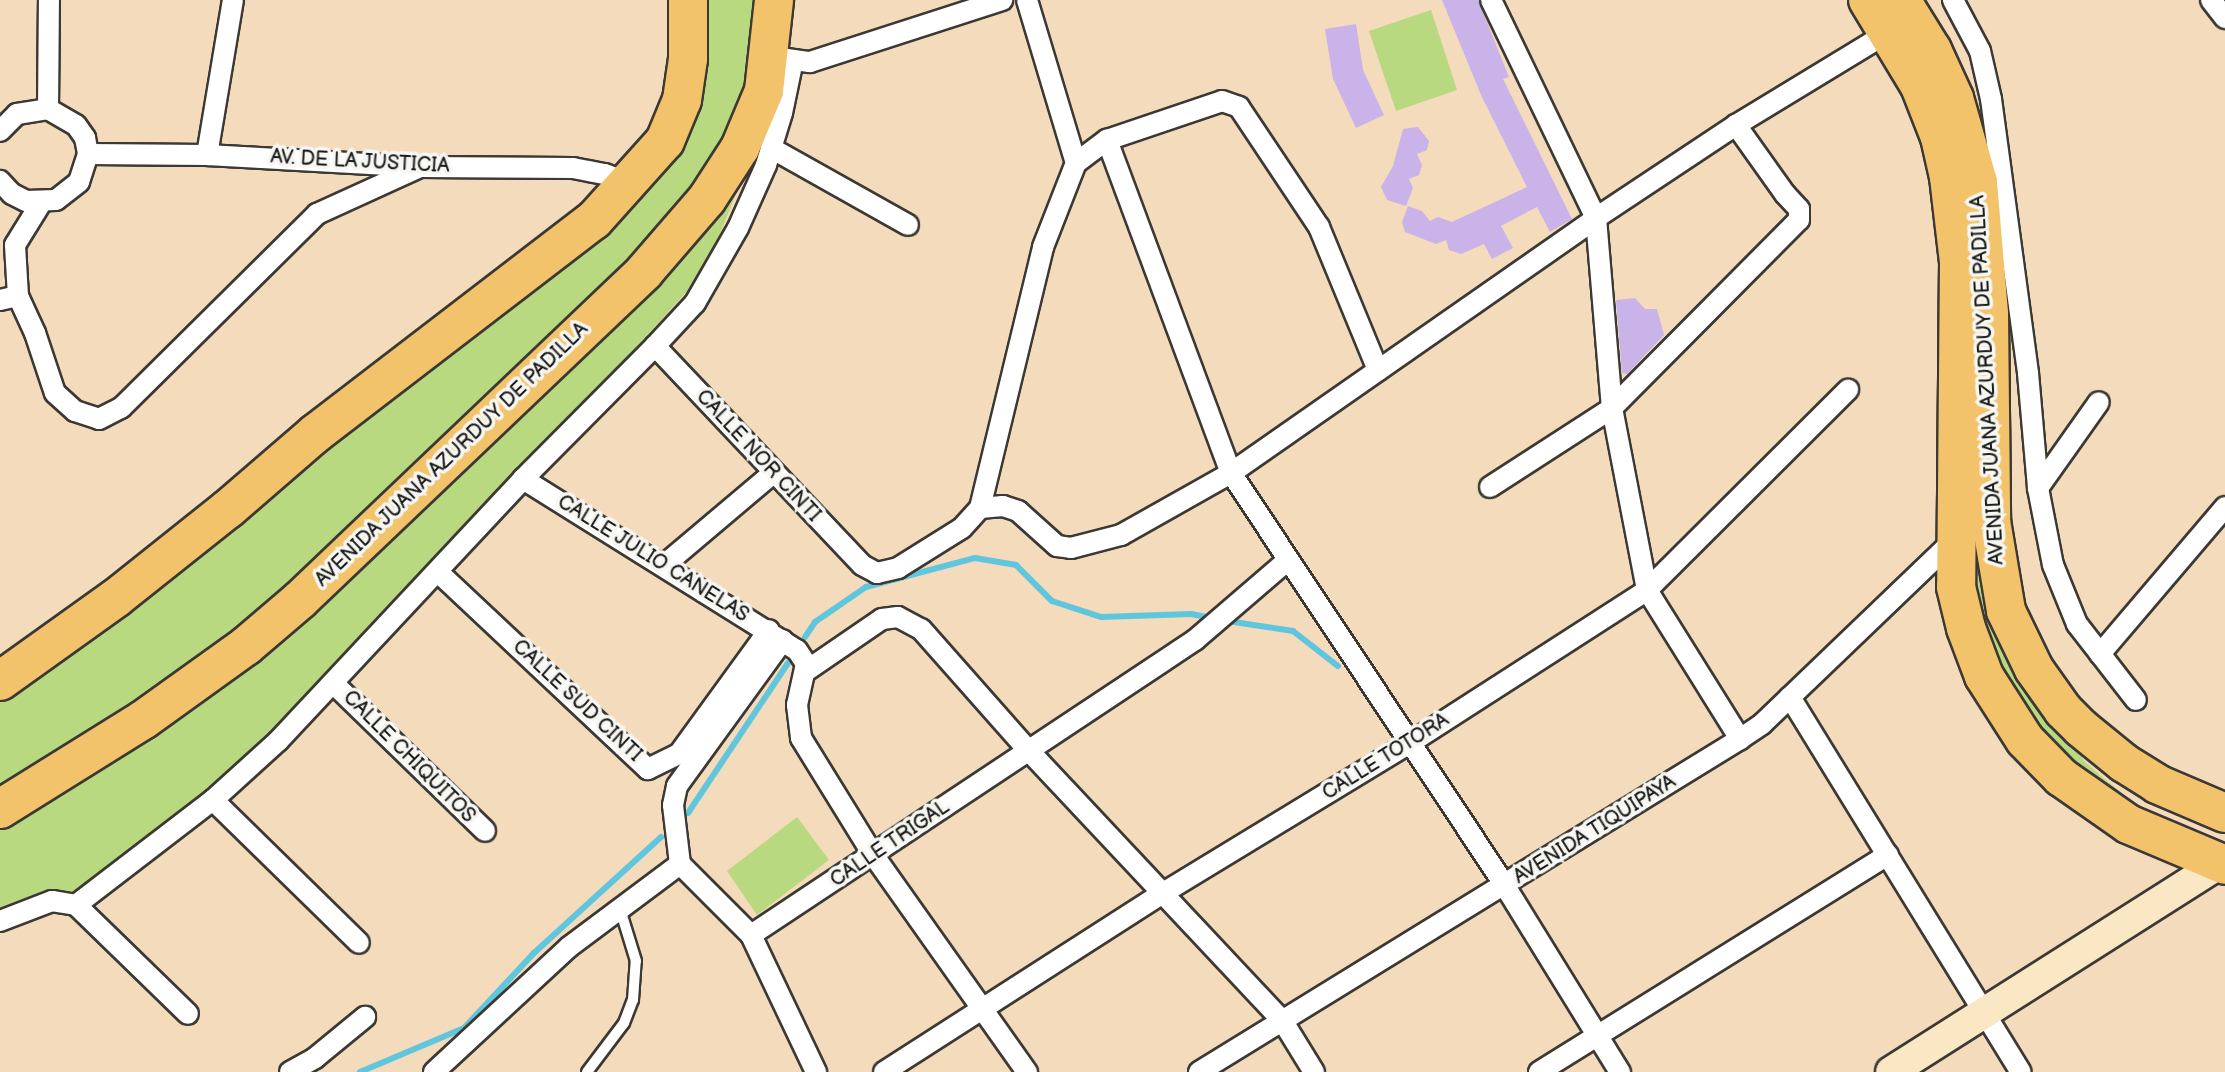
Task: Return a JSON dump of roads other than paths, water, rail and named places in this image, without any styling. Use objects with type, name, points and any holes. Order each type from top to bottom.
[{"type":"highway","points":[[0,681],[116,598],[228,509],[316,433],[594,220],[665,141],[682,100],[688,59],[688,0]]},
{"type":"highway","name":"AVENIDA JUANA AZURDUY DE PADILLA","points":[[0,809],[143,720],[246,646],[301,599],[644,272],[707,199],[740,148],[781,58],[774,0]]},
{"type":"highway","name":"AVENIDA JUANA AZURDUY DE PADILLA","points":[[1868,0],[1895,16],[1932,50],[1954,98],[1978,182],[1989,314],[1991,521],[2006,611],[2034,669],[2063,710],[2081,728],[2157,784],[2225,813]]},
{"type":"highway","name":"AVENIDA JUANA AZURDUY DE PADILLA","points":[[1895,16],[1940,137],[1957,219],[1960,328],[1956,587],[1966,628],[1984,676],[2025,740],[2061,777],[2101,807],[2167,843],[2223,864]]},
{"type":"highway","points":[[2081,728],[2114,779],[2125,790],[2196,830],[2223,864]]},
{"type":"street","points":[[48,109],[49,0]]},
{"type":"street","points":[[207,155],[233,0]]},
{"type":"street","points":[[76,905],[213,800],[333,683],[523,479],[695,303],[738,228],[771,148],[781,58],[810,62],[1002,0]]},
{"type":"street","points":[[1027,0],[1076,163]]},
{"type":"street","points":[[1491,0],[1596,218],[1612,408],[1647,590],[1740,739]]},
{"type":"street","points":[[1953,0],[1980,51],[1991,99],[2028,373],[2038,488],[2053,565],[2077,624],[2136,700]]},
{"type":"street","points":[[2211,0],[2225,18]]},
{"type":"street","points":[[1378,370],[1319,227],[1239,107],[1222,101],[1107,140],[1076,163],[1043,247],[980,508],[1003,506],[1018,511],[1057,546],[1071,548],[1121,535],[1231,473],[1596,218],[1895,16]]},
{"type":"street","points":[[0,131],[17,114],[48,109],[76,125],[85,138],[88,154],[79,182],[56,200],[41,203],[12,194],[0,181]]},
{"type":"street","points":[[1490,487],[1612,408],[1799,220],[1799,209],[1736,125]]},
{"type":"street","points":[[1107,140],[1231,473],[1505,886],[1620,1072]]},
{"type":"street","points":[[771,148],[908,225]]},
{"type":"street","name":"AV. DE LA JUSTICIA","points":[[88,154],[207,155],[420,167],[573,168],[605,174],[629,183]]},
{"type":"street","points":[[41,203],[15,245],[9,298],[35,333],[55,393],[75,411],[99,419],[121,408],[317,214],[420,167]]},
{"type":"street","name":"CALLE NOR CINTI","points":[[655,346],[862,565],[877,573],[898,568],[962,528],[980,508]]},
{"type":"street","name":"CALLE TOTORA","points":[[884,1072],[1163,893],[1410,743],[1647,590],[1848,390]]},
{"type":"street","points":[[2038,488],[2099,402]]},
{"type":"street","points":[[663,566],[773,473]]},
{"type":"street","name":"CALLE JULIO CANELAS","points":[[523,479],[776,635]]},
{"type":"street","points":[[2100,654],[2225,507]]},
{"type":"street","name":"AVENIDA TIQUIPAYA","points":[[1199,1072],[1740,739],[1790,697],[1955,539]]},
{"type":"street","name":"CALLE TRIGAL","points":[[751,935],[1195,640],[1288,560]]},
{"type":"street","name":"CALLE SUD CINTI","points":[[438,572],[648,769],[679,754],[776,635]]},
{"type":"street","points":[[806,671],[882,619],[898,617],[921,629],[1029,751],[1282,1020],[1314,1072]]},
{"type":"street","points":[[816,1072],[751,935],[680,864],[673,805],[677,786],[776,635],[797,650],[806,664],[797,705],[801,738],[874,856],[1027,1072]]},
{"type":"street","name":"CALLE CHIQUITOS","points":[[333,683],[485,831]]},
{"type":"street","points":[[1790,697],[2021,1072]]},
{"type":"street","points":[[213,800],[359,943]]},
{"type":"street","points":[[1539,1072],[1888,855]]},
{"type":"street","points":[[434,1072],[522,987],[680,864]]},
{"type":"street","points":[[1891,1072],[2223,864]]},
{"type":"street","points":[[0,921],[52,901],[76,905],[188,1014]]},
{"type":"street","points":[[290,1072],[315,1058],[365,1017]]},
{"type":"lane","points":[[587,1072],[624,1023],[633,1000],[636,961],[620,909]]},
{"type":"waterway","points":[[805,637],[815,622],[866,587],[975,558],[1016,565],[1052,601],[1101,617],[1191,614],[1212,618]]},
{"type":"waterway","points":[[1227,621],[1293,631],[1338,666]]},
{"type":"waterway","points":[[688,813],[788,663]]},
{"type":"waterway","points":[[360,1072],[464,1028],[534,953],[661,837]]}]
